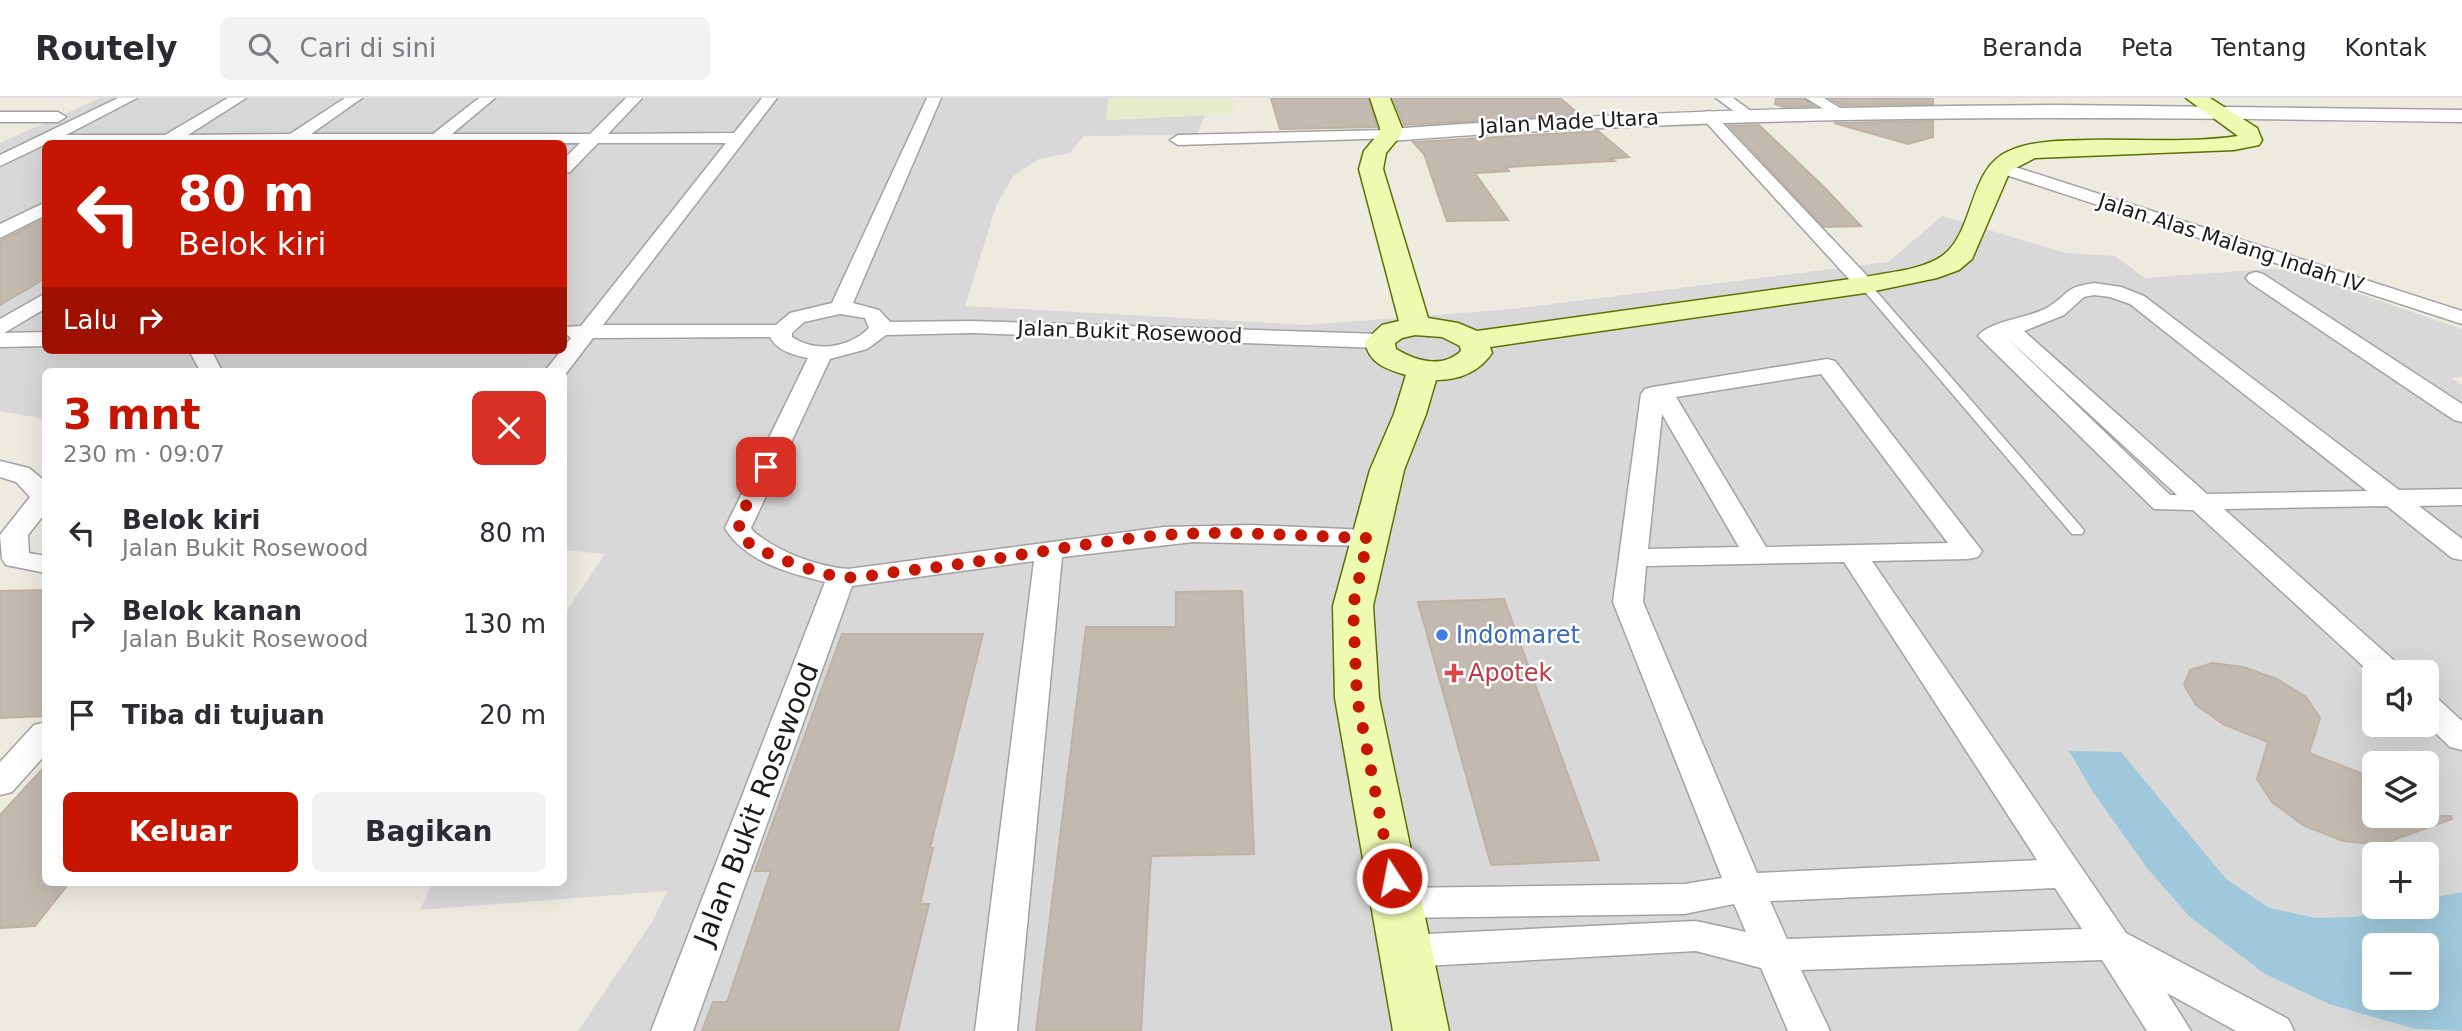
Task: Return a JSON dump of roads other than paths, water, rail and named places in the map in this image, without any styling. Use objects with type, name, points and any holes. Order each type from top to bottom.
[{"type":"main road","points":[[1380,98],[1390,121],[1390,135],[1375,151],[1371,169],[1375,190],[1410,300],[1415,326]]},
{"type":"main road","points":[[1472,341],[1477,353],[1469,364],[1449,370],[1423,371],[1397,365],[1382,354],[1380,341],[1392,331],[1415,326],[1448,329],[1472,341],[1865,285],[1927,272],[1949,264],[1963,253],[2000,167],[2016,156],[2047,149],[2222,144],[2251,140],[2249,133],[2196,98]]},
{"type":"main road","points":[[1422,1031],[1357,698],[1353,606],[1387,470],[1410,414],[1423,371]]},
{"type":"street","points":[[0,161],[130,98]]},
{"type":"street","points":[[166,140],[239,98]]},
{"type":"street","points":[[292,140],[355,98]]},
{"type":"street","points":[[434,140],[488,98]]},
{"type":"street","points":[[567,164],[635,98]]},
{"type":"street","points":[[558,368],[769,98]]},
{"type":"street","points":[[840,308],[934,98]]},
{"type":"street","points":[[1723,98],[1747,114]]},
{"type":"street","points":[[1813,98],[1837,111]]},
{"type":"street","name":"Jalan Made Utara","points":[[1390,135],[1542,121],[1837,111],[2462,116]]},
{"type":"street","points":[[1708,116],[1865,285]]},
{"type":"street","points":[[0,117],[58,117]]},
{"type":"street","points":[[1178,140],[1390,135]]},
{"type":"street","points":[[434,140],[596,136],[740,138]]},
{"type":"street","name":"Jalan Alas Malang Indah IV","points":[[2000,167],[2462,318]]},
{"type":"street","points":[[0,232],[42,209]]},
{"type":"street","points":[[2256,278],[2462,415]]},
{"type":"street","points":[[2375,660],[2008,328],[2057,311],[2077,292],[2085,290],[2114,291],[2137,300],[2462,552]]},
{"type":"street","points":[[0,328],[42,302]]},
{"type":"street","points":[[567,332],[781,331],[797,317],[840,308],[872,314],[879,321],[880,329],[860,345],[822,352],[789,346],[781,340],[781,331]]},
{"type":"street","name":"Jalan Bukit Rosewood","points":[[880,329],[971,327],[1380,341]]},
{"type":"street","points":[[0,340],[42,338]]},
{"type":"street","points":[[822,352],[738,528],[749,544],[788,562],[841,578],[1136,538],[1186,534],[1368,538]]},
{"type":"street","points":[[1632,558],[1968,551],[1827,366],[1653,394],[1632,558],[1628,602],[1745,888],[1809,1031]]},
{"type":"street","points":[[1662,393],[1756,555]]},
{"type":"street","points":[[0,469],[10,469],[31,478],[42,495]]},
{"type":"street","points":[[2200,502],[2462,497]]},
{"type":"street","points":[[42,498],[14,535],[16,559],[42,564]]},
{"type":"street","points":[[996,1031],[1049,551]]},
{"type":"street","points":[[1853,554],[2170,1031]]},
{"type":"street","name":"Jalan Bukit Rosewood","points":[[671,1031],[841,578]]},
{"type":"street","points":[[2439,718],[2462,739]]},
{"type":"street","points":[[0,783],[42,737]]},
{"type":"street","points":[[1397,903],[1684,898],[1745,888],[2065,873]]},
{"type":"street","points":[[1406,951],[1696,936],[1774,955],[2112,944],[2273,1031]]},
{"type":"lane","points":[[1865,285],[2077,531]]},
{"type":"water","points":[[2069,751],[2121,752],[2226,879],[2269,908],[2316,918],[2362,916],[2362,919],[2439,919],[2439,897],[2462,892],[2462,1031],[2415,1029],[2329,1004],[2265,974],[2189,916],[2147,868],[2093,792]]},
{"type":"place","name":"Indomaret","points":[[1442,635]]},
{"type":"place","name":"Apotek","points":[[1454,673]]}]
